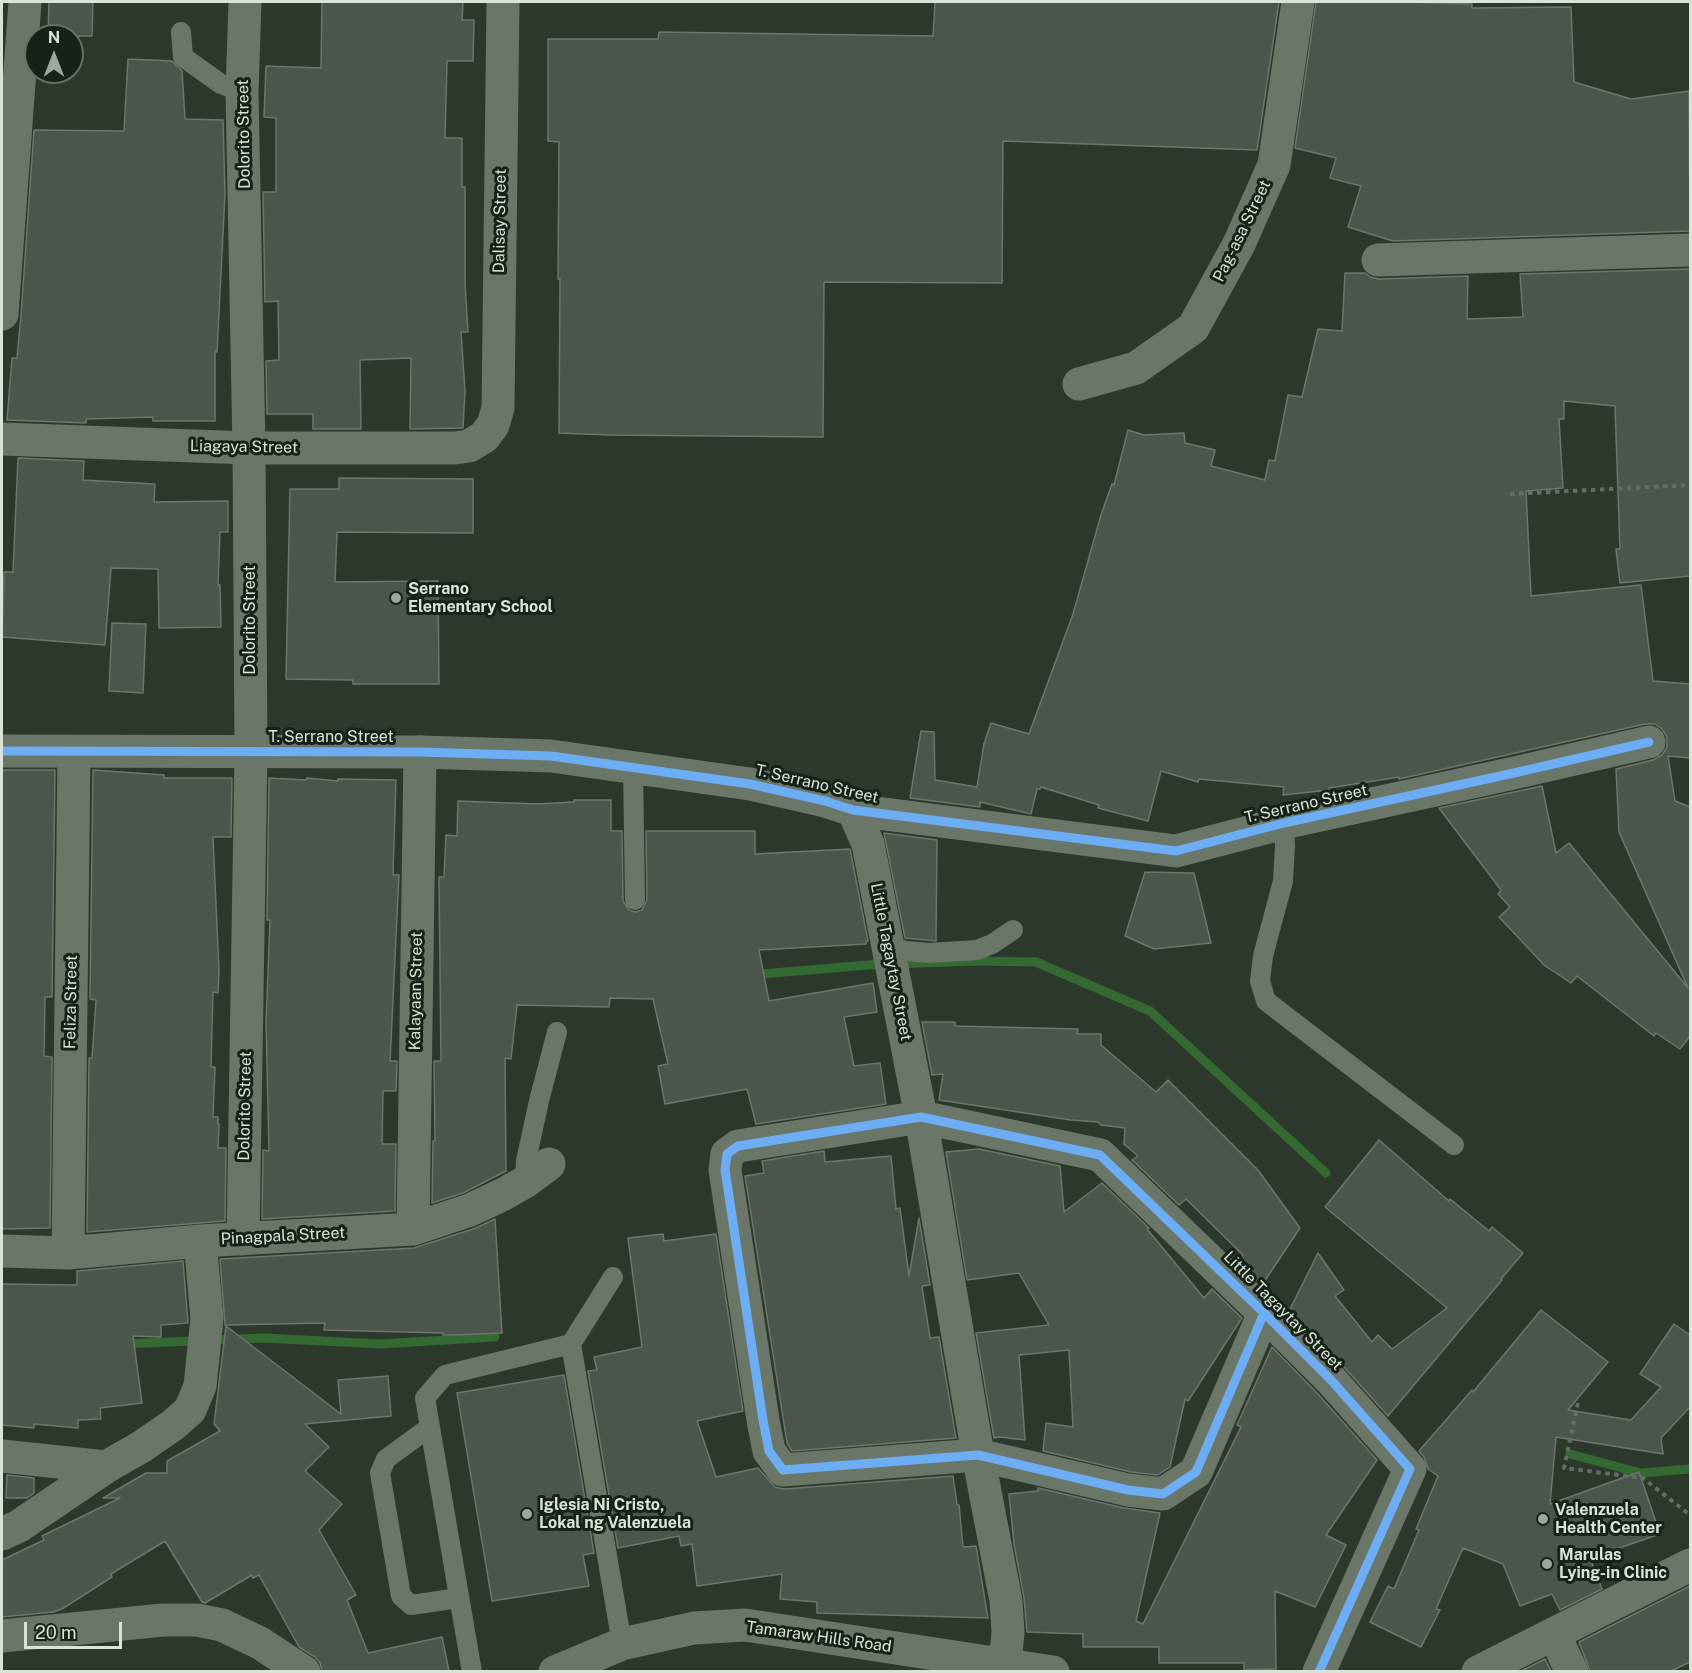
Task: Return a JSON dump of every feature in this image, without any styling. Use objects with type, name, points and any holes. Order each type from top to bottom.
[{"type":"street","points":[[2,314],[25,2]]},
{"type":"street","name":"Dolorito Street","points":[[243,1239],[251,752],[249,448],[242,92],[245,2]]},
{"type":"street","name":"Dalisay Street","points":[[484,437],[493,425],[498,408],[503,2]]},
{"type":"street","name":"Pag-asa Street","points":[[1079,384],[1136,368],[1193,328],[1239,244],[1274,165],[1298,2]]},
{"type":"street","points":[[1378,260],[1690,250]]},
{"type":"street","name":"Liagaya Street","points":[[2,439],[249,448],[455,448],[469,446],[484,437]]},
{"type":"street","name":"T. Serrano Street","points":[[2,751],[420,752],[551,756],[750,783],[853,810],[1176,851],[1284,823],[1649,742]]},
{"type":"street","name":"Feliza Street","points":[[68,1252],[74,752]]},
{"type":"street","name":"Kalayaan Street","points":[[413,1229],[420,752]]},
{"type":"street","name":"Little Tagaytay Street","points":[[853,810],[868,844],[921,1117],[978,1455],[1006,1601],[1008,1632],[1005,1664]]},
{"type":"street","points":[[921,1117],[738,1146],[727,1154],[725,1170],[763,1420],[769,1451],[783,1470],[978,1455],[1128,1490],[1163,1494],[1196,1472],[1264,1313]]},
{"type":"street","name":"Little Tagaytay Street","points":[[921,1117],[1100,1155],[1331,1380],[1410,1469],[1319,1671]]},
{"type":"street","name":"Pinagpala Street","points":[[2,1251],[68,1252],[200,1241],[413,1229],[470,1210],[537,1173]]},
{"type":"street","points":[[2,1534],[20,1526],[106,1467],[173,1425],[190,1410],[200,1386],[207,1318],[200,1241]]},
{"type":"street","points":[[2,1456],[106,1467]]},
{"type":"street","points":[[1478,1671],[1690,1565]]},
{"type":"street","points":[[2,1636],[163,1620],[197,1620],[222,1625],[260,1643],[291,1667]]},
{"type":"street","name":"Tamaraw Hills Road","points":[[555,1671],[622,1644],[694,1628],[746,1625],[1053,1671]]},
{"type":"street","points":[[1554,1634],[1572,1671]]},
{"type":"lane","points":[[181,32],[183,57],[221,84],[242,92]]},
{"type":"lane","points":[[633,767],[635,900]]},
{"type":"lane","points":[[1284,823],[1283,881],[1263,956],[1260,981],[1266,1001],[1454,1145]]},
{"type":"lane","points":[[888,948],[929,953],[977,950],[992,944],[1013,930]]},
{"type":"lane","points":[[537,1173],[526,1161],[557,1032]]},
{"type":"lane","points":[[613,1277],[571,1344],[622,1644]]},
{"type":"lane","points":[[472,1671],[425,1398],[445,1375],[571,1344]]},
{"type":"lane","points":[[430,1427],[386,1460],[380,1473],[401,1596],[411,1605],[459,1598]]},
{"type":"path","points":[[1510,494],[1690,485]]},
{"type":"path","points":[[1578,1403],[1564,1468],[1644,1478],[1690,1515]]},
{"type":"building","points":[[49,2],[93,2],[92,36],[84,36],[84,24],[48,24]]},
{"type":"building","points":[[322,2],[463,2],[462,20],[474,20],[473,61],[447,61],[445,138],[462,138],[462,187],[465,187],[465,283],[468,332],[461,332],[465,391],[463,428],[410,429],[411,358],[360,360],[361,429],[313,429],[313,414],[267,414],[266,361],[279,360],[278,301],[265,302],[263,192],[276,192],[276,118],[264,117],[266,66],[321,68]]},
{"type":"building","points":[[935,2],[1279,2],[1257,150],[1003,141],[1002,283],[824,282],[823,437],[559,433],[559,142],[548,141],[548,39],[658,39],[659,32],[933,36]]},
{"type":"building","points":[[1316,2],[1472,4],[1472,8],[1571,7],[1574,82],[1631,99],[1689,91],[1690,231],[1393,241],[1348,227],[1361,186],[1330,178],[1336,158],[1295,148]]},
{"type":"building","points":[[128,59],[172,61],[182,71],[185,119],[223,120],[225,194],[217,352],[215,351],[215,421],[153,421],[153,417],[86,419],[86,423],[7,420],[12,358],[17,358],[34,130],[124,131]]},
{"type":"building","points":[[1690,269],[1690,576],[1620,583],[1616,549],[1620,549],[1615,406],[1564,401],[1564,419],[1559,419],[1563,488],[1526,491],[1531,596],[1641,585],[1653,681],[1690,684],[1690,758],[1668,756],[1675,801],[1690,807],[1690,1036],[1680,1049],[1656,1033],[1654,1036],[1577,976],[1571,983],[1544,965],[1499,917],[1510,907],[1498,894],[1501,890],[1439,808],[1542,786],[1556,853],[1569,843],[1688,988],[1619,832],[1616,769],[1653,760],[1662,755],[1667,747],[1667,737],[1655,724],[1645,724],[1399,779],[1399,777],[1329,788],[1329,790],[1283,795],[1284,787],[1199,779],[1198,782],[1161,771],[1148,821],[1098,808],[1099,805],[1041,787],[1037,789],[1031,814],[980,802],[980,807],[910,798],[921,731],[934,732],[935,780],[977,787],[984,744],[991,723],[1029,734],[1073,614],[1101,515],[1112,484],[1114,485],[1128,430],[1144,435],[1184,433],[1185,443],[1215,450],[1211,466],[1265,480],[1269,460],[1275,461],[1288,395],[1302,397],[1318,329],[1342,331],[1345,273],[1365,273],[1379,279],[1468,276],[1467,319],[1523,317],[1520,274]]},
{"type":"building","points":[[18,458],[84,461],[83,480],[155,484],[154,502],[228,501],[228,532],[220,532],[218,585],[220,585],[221,627],[159,628],[158,569],[111,568],[105,645],[2,637],[4,572],[13,572]]},
{"type":"building","points":[[339,478],[473,479],[473,533],[337,532],[335,582],[438,581],[439,684],[353,684],[353,680],[286,679],[290,489],[339,489]]},
{"type":"building","points":[[112,623],[146,624],[143,693],[109,691]]},
{"type":"building","points":[[2,770],[55,770],[52,997],[45,997],[44,1056],[52,1057],[50,1228],[2,1229]]},
{"type":"building","points":[[93,770],[164,775],[164,778],[232,778],[231,837],[213,837],[219,971],[218,993],[213,992],[211,1067],[215,1067],[213,1117],[218,1117],[218,1148],[226,1148],[225,1221],[87,1232],[89,1058],[92,1058],[96,1000],[90,999]]},
{"type":"building","points":[[269,778],[338,781],[338,779],[396,780],[393,875],[399,875],[390,1061],[397,1061],[396,1091],[383,1091],[382,1144],[396,1144],[395,1211],[262,1219],[263,1150],[269,1151],[266,1022],[270,920],[267,920]]},
{"type":"building","points":[[574,800],[611,800],[611,831],[622,831],[623,901],[629,910],[635,912],[642,910],[647,900],[646,831],[755,831],[755,854],[850,849],[868,941],[866,944],[759,950],[769,1001],[873,983],[877,1012],[844,1017],[854,1066],[880,1063],[886,1104],[756,1124],[747,1089],[665,1104],[658,1066],[668,1064],[653,999],[610,998],[609,1007],[517,1005],[511,1059],[505,1058],[506,1171],[463,1193],[432,1203],[433,1141],[435,1141],[434,1061],[441,1061],[439,877],[444,877],[446,835],[457,836],[458,801],[537,804],[574,802]]},
{"type":"building","points":[[884,833],[937,840],[936,941],[905,938]]},
{"type":"building","points":[[1145,872],[1194,873],[1211,943],[1154,949],[1125,936]]},
{"type":"building","points":[[922,1022],[955,1022],[955,1026],[1078,1029],[1077,1034],[1101,1034],[1101,1045],[1156,1092],[1168,1080],[1258,1170],[1300,1228],[1262,1285],[1237,1261],[1243,1255],[1186,1199],[1179,1205],[1132,1160],[1138,1156],[1124,1144],[1125,1128],[1101,1125],[1098,1122],[939,1100],[943,1074],[932,1075]]},
{"type":"building","points":[[1379,1140],[1449,1201],[1450,1199],[1489,1231],[1492,1227],[1523,1253],[1388,1416],[1289,1311],[1318,1253],[1344,1290],[1335,1296],[1372,1342],[1378,1335],[1392,1349],[1447,1308],[1325,1207]]},
{"type":"building","points":[[979,1149],[1060,1166],[1064,1212],[1102,1183],[1149,1228],[1147,1229],[1204,1298],[1212,1289],[1242,1318],[1188,1401],[1185,1399],[1170,1467],[1158,1475],[1131,1472],[1043,1451],[1046,1423],[1073,1427],[1069,1350],[1019,1355],[1025,1440],[994,1438],[976,1333],[1049,1325],[1019,1273],[967,1280],[946,1152]]},
{"type":"building","points":[[824,1151],[825,1162],[891,1156],[896,1209],[900,1208],[909,1276],[919,1218],[930,1285],[922,1286],[930,1338],[939,1337],[956,1438],[792,1451],[787,1443],[745,1176],[764,1173],[762,1161]]},
{"type":"building","points":[[495,1219],[502,1333],[443,1335],[443,1333],[324,1330],[325,1323],[225,1325],[220,1259],[414,1248],[476,1228]]},
{"type":"building","points":[[663,1234],[664,1241],[716,1234],[743,1411],[697,1421],[716,1477],[758,1468],[775,1487],[784,1489],[953,1476],[957,1505],[959,1505],[963,1547],[976,1546],[988,1618],[817,1613],[817,1602],[780,1599],[782,1574],[697,1586],[692,1544],[681,1546],[679,1536],[618,1548],[588,1371],[597,1370],[594,1357],[642,1347],[628,1238]]},
{"type":"building","points":[[183,1261],[188,1323],[161,1325],[161,1337],[133,1336],[142,1403],[100,1408],[101,1419],[78,1420],[78,1428],[34,1424],[34,1428],[2,1425],[2,1284],[77,1285],[77,1271]]},
{"type":"building","points":[[1541,1310],[1608,1362],[1568,1410],[1631,1420],[1661,1387],[1640,1374],[1674,1324],[1690,1335],[1690,1407],[1661,1438],[1663,1454],[1556,1437],[1550,1504],[1639,1472],[1660,1534],[1590,1558],[1602,1589],[1560,1610],[1552,1594],[1520,1606],[1503,1564],[1463,1548],[1436,1609],[1440,1610],[1421,1647],[1370,1622],[1388,1586],[1394,1589],[1419,1530],[1416,1529],[1438,1476],[1428,1469],[1419,1451],[1472,1390],[1473,1392]]},
{"type":"building","points":[[226,1326],[341,1414],[338,1380],[388,1376],[391,1416],[305,1424],[329,1447],[305,1471],[342,1504],[319,1530],[356,1595],[347,1600],[368,1653],[442,1637],[449,1671],[322,1671],[315,1657],[299,1647],[259,1575],[253,1578],[252,1575],[205,1603],[202,1602],[165,1541],[111,1574],[112,1577],[62,1609],[2,1617],[2,1560],[44,1540],[42,1536],[120,1498],[103,1498],[146,1473],[167,1473],[167,1461],[220,1431],[214,1424]]},
{"type":"building","points":[[1272,1347],[1377,1460],[1326,1535],[1346,1545],[1315,1607],[1275,1591],[1276,1669],[1244,1670],[1244,1663],[1159,1663],[1159,1647],[1083,1647],[1083,1634],[1027,1632],[1009,1494],[1038,1491],[1038,1488],[1124,1508],[1160,1513],[1136,1621],[1143,1624],[1241,1427],[1237,1425]]},
{"type":"building","name":"Iglesia Ni Cristo, Lokal ng Valenzuela","points":[[564,1375],[594,1553],[583,1555],[589,1586],[492,1601],[457,1393]]},
{"type":"building","points":[[7,1475],[34,1478],[34,1493],[27,1498],[6,1498]]},
{"type":"building","points":[[1690,1586],[1690,1662],[1671,1671],[1590,1671],[1579,1642]]},
{"type":"building","points":[[1545,1659],[1551,1671],[1521,1671]]},
{"type":"waterway","points":[[762,974],[868,965],[974,961],[1036,962],[1150,1011],[1326,1173]]},
{"type":"waterway","points":[[123,1344],[263,1338],[381,1344],[495,1337]]},
{"type":"waterway","points":[[1570,1454],[1641,1473],[1690,1469]]},
{"type":"cycle path","points":[[2,751],[420,752],[551,756],[750,784],[825,801],[853,810],[1176,851],[1284,823],[1649,742]]},
{"type":"cycle path","points":[[1264,1313],[1196,1472],[1163,1494],[1128,1490],[978,1455],[783,1470],[769,1451],[763,1420],[725,1170],[727,1154],[738,1146],[921,1117],[1100,1155],[1264,1313],[1331,1380],[1410,1469],[1319,1672]]},
{"type":"place","name":"Serrano Elementary School","points":[[396,598]]},
{"type":"place","name":"Iglesia Ni Cristo, Lokal ng Valenzuela","points":[[527,1514]]},
{"type":"place","name":"Valenzuela Health Center","points":[[1543,1519]]},
{"type":"place","name":"Marulas Lying-in Clinic","points":[[1547,1564]]}]
